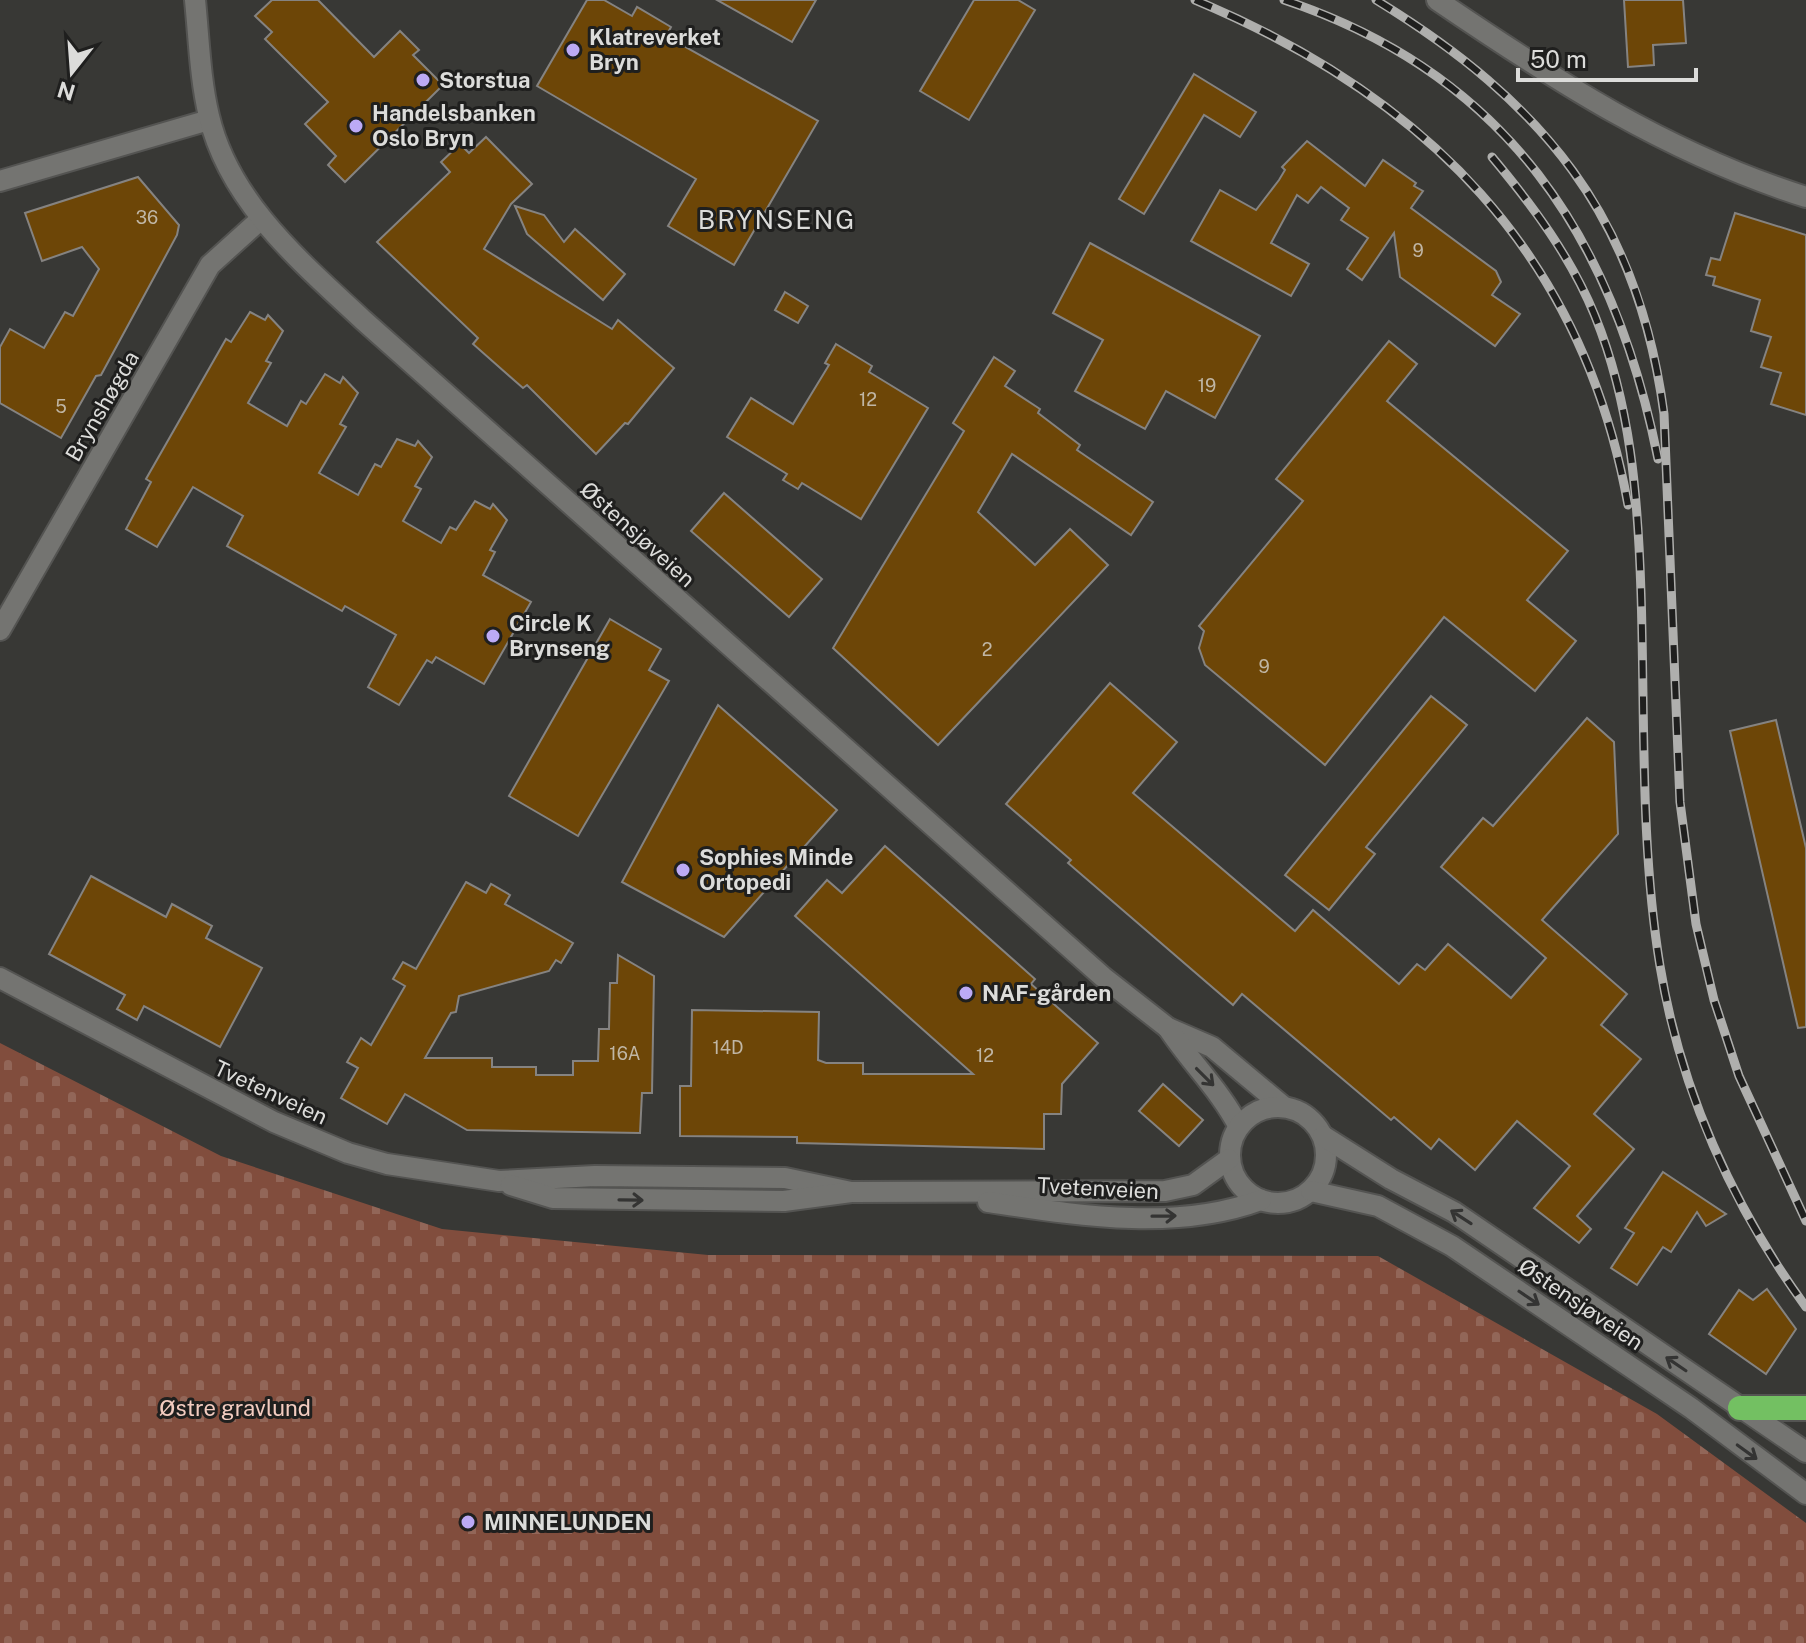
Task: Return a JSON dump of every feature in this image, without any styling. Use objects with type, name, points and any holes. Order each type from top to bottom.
[{"type":"highway","points":[[1740,1408],[1806,1408]]},
{"type":"main road","name":"Østensjøveien","points":[[195,0],[209,120],[227,164],[261,219],[363,320],[644,572],[997,885],[1168,1028],[1193,1065],[1224,1096],[1239,1127]]},
{"type":"main road","points":[[1437,0],[1551,78],[1644,131],[1720,166],[1806,197]]},
{"type":"main road","points":[[0,181],[209,120]]},
{"type":"main road","name":"Brynshøgda","points":[[0,630],[210,265],[261,219]]},
{"type":"main road","name":"Tvetenveien","points":[[0,978],[212,1091],[310,1138],[387,1164],[499,1181],[553,1198],[784,1201],[851,1192],[932,1194],[1180,1189],[1206,1179],[1229,1159]]},
{"type":"main road","name":"Tvetenveien","points":[[0,985],[39,999]]},
{"type":"main road","name":"Østensjøveien","points":[[1168,1028],[1212,1047],[1284,1107],[1299,1111],[1313,1121],[1323,1136],[1391,1179],[1454,1212],[1806,1452]]},
{"type":"main road","points":[[1261,1200],[1239,1184],[1229,1159],[1239,1127],[1250,1115],[1265,1108],[1284,1107]]},
{"type":"main road","points":[[1311,1191],[1324,1171],[1323,1136]]},
{"type":"main road","name":"Østensjøveien","points":[[1261,1200],[1287,1203],[1311,1191],[1378,1206],[1452,1246],[1691,1408],[1806,1494]]},
{"type":"main road","name":"Tvetenveien","points":[[932,1194],[1086,1216],[1206,1215],[1261,1200]]},
{"type":"green space","name":"Østre gravlund","points":[[0,1043],[221,1156],[442,1229],[708,1255],[1378,1256],[1657,1414],[1806,1523],[1806,1643],[0,1643]]},
{"type":"building","points":[[272,0],[318,0],[374,57],[400,31],[419,50],[413,55],[443,85],[345,182],[328,165],[336,156],[305,124],[328,102],[265,39],[272,32],[255,16]]},
{"type":"building","points":[[587,0],[604,0],[632,16],[637,7],[671,27],[666,36],[818,121],[734,265],[668,226],[696,179],[537,86]]},
{"type":"building","points":[[717,0],[816,0],[792,42]]},
{"type":"building","points":[[974,0],[1018,0],[1035,10],[969,120],[920,91]]},
{"type":"building","points":[[1624,0],[1683,0],[1686,43],[1653,45],[1654,65],[1628,67]]},
{"type":"building","points":[[1194,74],[1256,112],[1240,137],[1204,115],[1144,214],[1119,199]]},
{"type":"building","points":[[486,137],[532,184],[511,204],[484,249],[612,329],[618,320],[674,368],[628,424],[625,423],[596,454],[527,385],[523,388],[473,344],[478,338],[377,242],[450,172],[441,162],[460,144],[469,153]]},
{"type":"building","points":[[1307,141],[1365,186],[1383,160],[1416,183],[1414,186],[1423,191],[1411,208],[1496,271],[1501,282],[1492,295],[1520,314],[1495,346],[1400,277],[1394,233],[1362,280],[1347,269],[1368,238],[1341,220],[1349,208],[1321,187],[1308,203],[1297,195],[1271,243],[1309,264],[1291,296],[1191,241],[1220,190],[1256,210],[1279,180],[1285,170],[1282,167]]},
{"type":"building","points":[[138,177],[179,225],[177,235],[101,375],[96,376],[61,438],[0,403],[0,347],[10,329],[44,348],[65,312],[73,316],[99,269],[82,247],[42,261],[25,213]]},
{"type":"building","points":[[515,206],[544,215],[564,242],[575,229],[625,274],[603,300],[527,234]]},
{"type":"building","points":[[1735,213],[1806,235],[1806,415],[1771,404],[1781,373],[1761,367],[1771,337],[1751,331],[1760,300],[1713,285],[1715,277],[1706,275],[1711,258],[1720,260]]},
{"type":"building","points":[[1090,243],[1260,336],[1215,418],[1166,391],[1145,429],[1075,391],[1103,340],[1053,313]]},
{"type":"building","points":[[785,292],[808,306],[798,323],[775,310]]},
{"type":"building","points":[[250,312],[265,320],[268,315],[283,331],[266,361],[271,363],[248,403],[287,426],[301,401],[306,404],[325,374],[340,383],[343,377],[358,393],[340,424],[346,427],[319,473],[358,495],[375,464],[381,467],[397,439],[415,446],[418,441],[432,457],[415,486],[421,489],[403,521],[441,543],[450,527],[456,530],[475,501],[490,509],[493,504],[507,520],[490,550],[495,552],[483,575],[531,602],[484,684],[436,657],[432,663],[427,660],[399,705],[368,687],[396,635],[345,606],[342,611],[227,546],[243,516],[193,487],[157,547],[126,529],[151,482],[146,479],[226,339],[231,342]]},
{"type":"building","points":[[1389,341],[1417,364],[1387,401],[1568,551],[1527,600],[1576,641],[1535,691],[1444,617],[1325,765],[1205,665],[1199,648],[1204,631],[1199,626],[1303,501],[1276,479]]},
{"type":"building","points":[[836,344],[872,366],[869,372],[928,408],[861,519],[802,483],[798,489],[783,480],[787,474],[727,437],[751,398],[793,424],[829,365],[825,363]]},
{"type":"building","points":[[994,357],[1015,371],[1005,386],[1040,409],[1038,413],[1080,445],[1077,450],[1153,502],[1131,535],[1012,454],[978,512],[1035,565],[1070,529],[1108,565],[938,745],[833,648],[964,431],[953,423]]},
{"type":"building","points":[[724,493],[822,579],[789,617],[691,531]]},
{"type":"building","points":[[610,619],[661,649],[649,670],[669,681],[578,836],[509,796]]},
{"type":"building","points":[[1110,683],[1177,742],[1133,793],[1295,931],[1313,910],[1399,984],[1417,964],[1425,970],[1448,944],[1511,998],[1546,958],[1441,867],[1483,818],[1493,826],[1587,718],[1614,742],[1618,834],[1542,920],[1627,994],[1601,1025],[1641,1059],[1594,1114],[1634,1149],[1577,1216],[1591,1229],[1579,1243],[1534,1208],[1570,1166],[1517,1121],[1475,1170],[1439,1139],[1431,1149],[1394,1117],[1391,1120],[1242,994],[1233,1005],[1068,863],[1071,860],[1006,804]]},
{"type":"building","points":[[1431,696],[1467,725],[1366,847],[1375,854],[1329,910],[1285,875]]},
{"type":"building","points":[[718,705],[837,810],[724,937],[622,882]]},
{"type":"building","points":[[1776,720],[1806,848],[1806,1027],[1798,1028],[1730,731]]},
{"type":"building","points":[[885,846],[1035,979],[1031,984],[1098,1043],[1062,1084],[1061,1114],[1044,1114],[1044,1149],[797,1143],[797,1137],[680,1136],[680,1086],[691,1086],[692,1010],[819,1012],[818,1060],[826,1063],[863,1063],[863,1074],[973,1074],[795,916],[827,880],[842,893]]},
{"type":"building","points":[[91,876],[166,917],[172,904],[212,926],[206,938],[262,968],[220,1047],[144,1006],[137,1020],[117,1009],[125,995],[49,954]]},
{"type":"building","points":[[466,882],[486,893],[491,884],[510,895],[505,904],[573,943],[561,963],[556,960],[549,971],[459,996],[456,1012],[451,1013],[425,1058],[492,1058],[492,1067],[536,1067],[536,1075],[573,1075],[573,1061],[598,1061],[599,1029],[609,1029],[610,983],[617,983],[618,955],[654,976],[652,1093],[642,1093],[640,1133],[467,1130],[405,1094],[387,1124],[341,1098],[358,1068],[347,1062],[361,1038],[371,1045],[405,986],[393,979],[403,962],[416,969]]},
{"type":"building","points":[[1163,1084],[1203,1120],[1179,1146],[1139,1111]]},
{"type":"building","points":[[1663,1172],[1726,1214],[1706,1226],[1697,1212],[1671,1252],[1663,1247],[1637,1285],[1611,1268],[1634,1233],[1625,1228]]},
{"type":"building","points":[[1767,1289],[1796,1329],[1766,1374],[1709,1334],[1739,1290],[1753,1300]]},
{"type":"railway","points":[[1195,0],[1278,39],[1353,84],[1421,136],[1481,194],[1532,260],[1574,333],[1606,415],[1628,505]]},
{"type":"railway","points":[[1284,0],[1362,32],[1430,72],[1489,119],[1538,174],[1579,236],[1612,304],[1638,379],[1658,459]]},
{"type":"railway","points":[[1376,0],[1435,39],[1488,80],[1534,124],[1573,171],[1605,223],[1632,280],[1651,344],[1664,414],[1680,802],[1696,924],[1714,1000],[1739,1076],[1806,1221]]},
{"type":"railway","points":[[1492,157],[1536,213],[1575,273],[1595,316],[1617,383],[1625,418],[1638,522],[1649,874],[1669,1012],[1681,1057],[1713,1145],[1755,1229],[1806,1307]]},
{"type":"place","name":"Klatreverket Bryn","points":[[573,50]]},
{"type":"place","name":"Storstua","points":[[423,80]]},
{"type":"place","name":"Handelsbanken Oslo Bryn","points":[[356,126]]},
{"type":"place","name":"Circle K Brynseng","points":[[493,636]]},
{"type":"place","name":"Sophies Minde Ortopedi","points":[[683,870]]},
{"type":"place","name":"NAF-gården","points":[[966,993]]},
{"type":"place","name":"MINNELUNDEN","points":[[468,1522]]},
{"type":"district","name":"BRYNSENG","points":[[777,219]]}]
